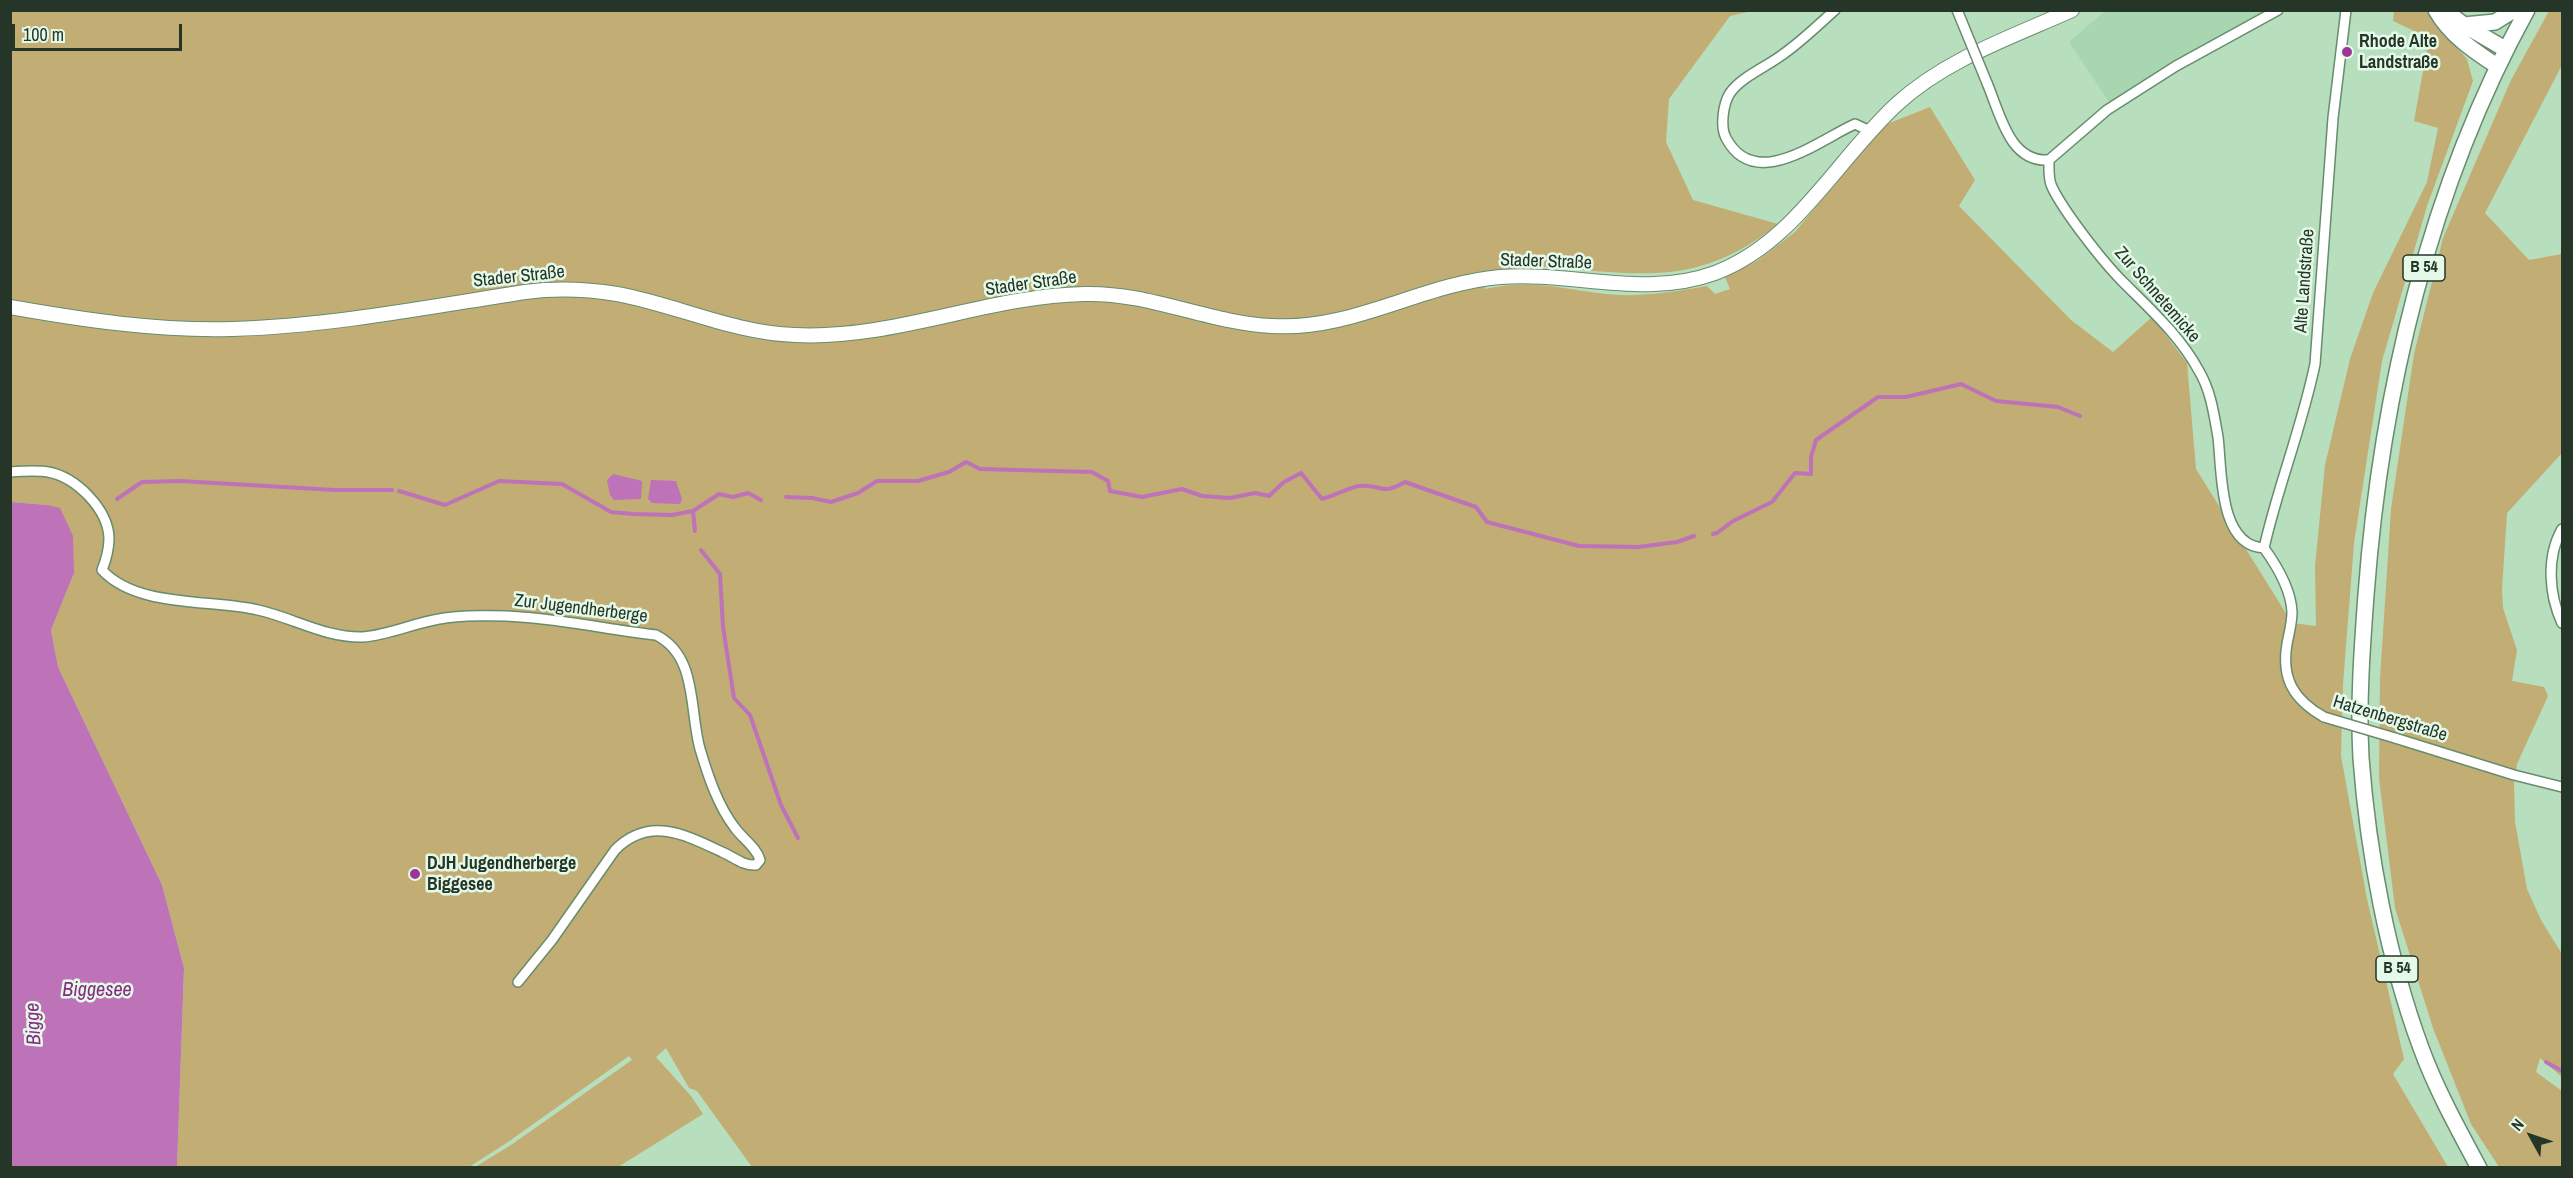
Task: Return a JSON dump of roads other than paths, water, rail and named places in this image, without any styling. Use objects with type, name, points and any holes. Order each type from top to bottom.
[{"type":"main road","points":[[2436,10],[2459,39],[2497,66]]},
{"type":"main road","points":[[2444,10],[2464,26],[2505,49],[2527,10]]},
{"type":"main road","points":[[2464,26],[2495,22],[2514,10]]},
{"type":"main road","name":"B 54","points":[[2479,1167],[2450,1113],[2421,1049],[2385,918],[2371,838],[2361,757],[2361,652],[2378,477],[2401,352],[2448,188],[2505,49]]},
{"type":"street","points":[[1835,10],[1784,54],[1741,83],[1729,94],[1723,113],[1724,135],[1743,156],[1757,162],[1782,162],[1855,124],[1870,131]]},
{"type":"street","points":[[1957,10],[2013,144],[2030,159],[2049,160],[2107,110],[2176,66],[2278,10]]},
{"type":"street","name":"Stader Straße","points":[[10,307],[135,326],[230,329],[336,321],[551,289],[582,290],[620,295],[742,328],[798,336],[865,331],[1045,297],[1084,294],[1144,299],[1252,325],[1299,327],[1329,324],[1358,317],[1484,279],[1543,276],[1643,285],[1681,282],[1714,273],[1762,248],[1788,226],[1870,131],[1899,102],[1943,70],[1962,59],[2072,10]]},
{"type":"street","name":"Alte Landstraße","points":[[2264,548],[2309,394],[2315,364],[2332,118],[2346,10]]},
{"type":"street","name":"Zur Schnetemicke","points":[[2049,160],[2052,186],[2077,224],[2121,280],[2163,321],[2200,372],[2211,401],[2226,510],[2243,539],[2253,548],[2264,548]]},
{"type":"street","name":"Zur Jugendherberge","points":[[10,472],[27,470],[50,472],[69,480],[83,491],[96,504],[109,536],[108,554],[102,570],[113,582],[146,594],[258,610],[314,630],[345,636],[364,637],[441,618],[520,617],[656,635],[670,642],[685,665],[700,748],[718,800],[735,828],[760,860],[756,865],[748,865],[723,852],[664,830],[642,832],[627,838],[615,850],[552,940],[518,982]]},
{"type":"street","points":[[2562,529],[2553,553],[2552,580],[2554,606],[2562,623]]},
{"type":"street","name":"Hatzenbergstraße","points":[[2264,548],[2278,568],[2292,610],[2285,660],[2286,677],[2301,702],[2324,717],[2514,775],[2562,787]]},
{"type":"water","points":[[613,474],[642,481],[641,499],[614,500],[610,495],[607,480]]},
{"type":"water","points":[[651,480],[676,481],[682,499],[680,504],[652,503],[648,499]]},
{"type":"water","name":"Biggesee","points":[[11,502],[60,508],[73,536],[74,573],[51,630],[58,667],[162,885],[184,968],[177,1167],[11,1167]]},
{"type":"waterway","points":[[1713,534],[1733,521],[1772,502],[1795,473],[1811,474],[1811,457],[1816,440],[1878,397],[1906,397],[1961,384],[1996,401],[2058,407],[2080,416]]},
{"type":"waterway","points":[[786,497],[812,498],[831,502],[858,493],[877,481],[918,481],[949,472],[966,462],[980,469],[1092,472],[1108,481],[1110,491],[1142,497],[1182,489],[1202,496],[1230,498],[1255,493],[1269,496],[1284,482],[1301,473],[1322,499],[1355,487],[1390,489],[1405,482],[1476,507],[1487,522],[1579,546],[1638,547],[1677,542],[1694,536]]},
{"type":"waterway","points":[[117,499],[142,482],[180,481],[335,490],[392,490]]},
{"type":"waterway","points":[[399,491],[445,505],[499,481],[562,484],[611,512],[672,515],[693,511],[719,494],[733,497],[748,493],[761,500]]},
{"type":"waterway","points":[[693,511],[695,531]]},
{"type":"waterway","points":[[701,550],[720,574],[723,627],[734,698],[750,715],[781,805],[798,838]]},
{"type":"waterway","points":[[2546,1062],[2562,1071]]},
{"type":"place","name":"Rhode Alte Landstraße","points":[[2347,52]]},
{"type":"place","name":"DJH Jugendherberge Biggesee","points":[[415,874]]},
{"type":"water label","name":"Bigge","points":[[34,1024]]}]
